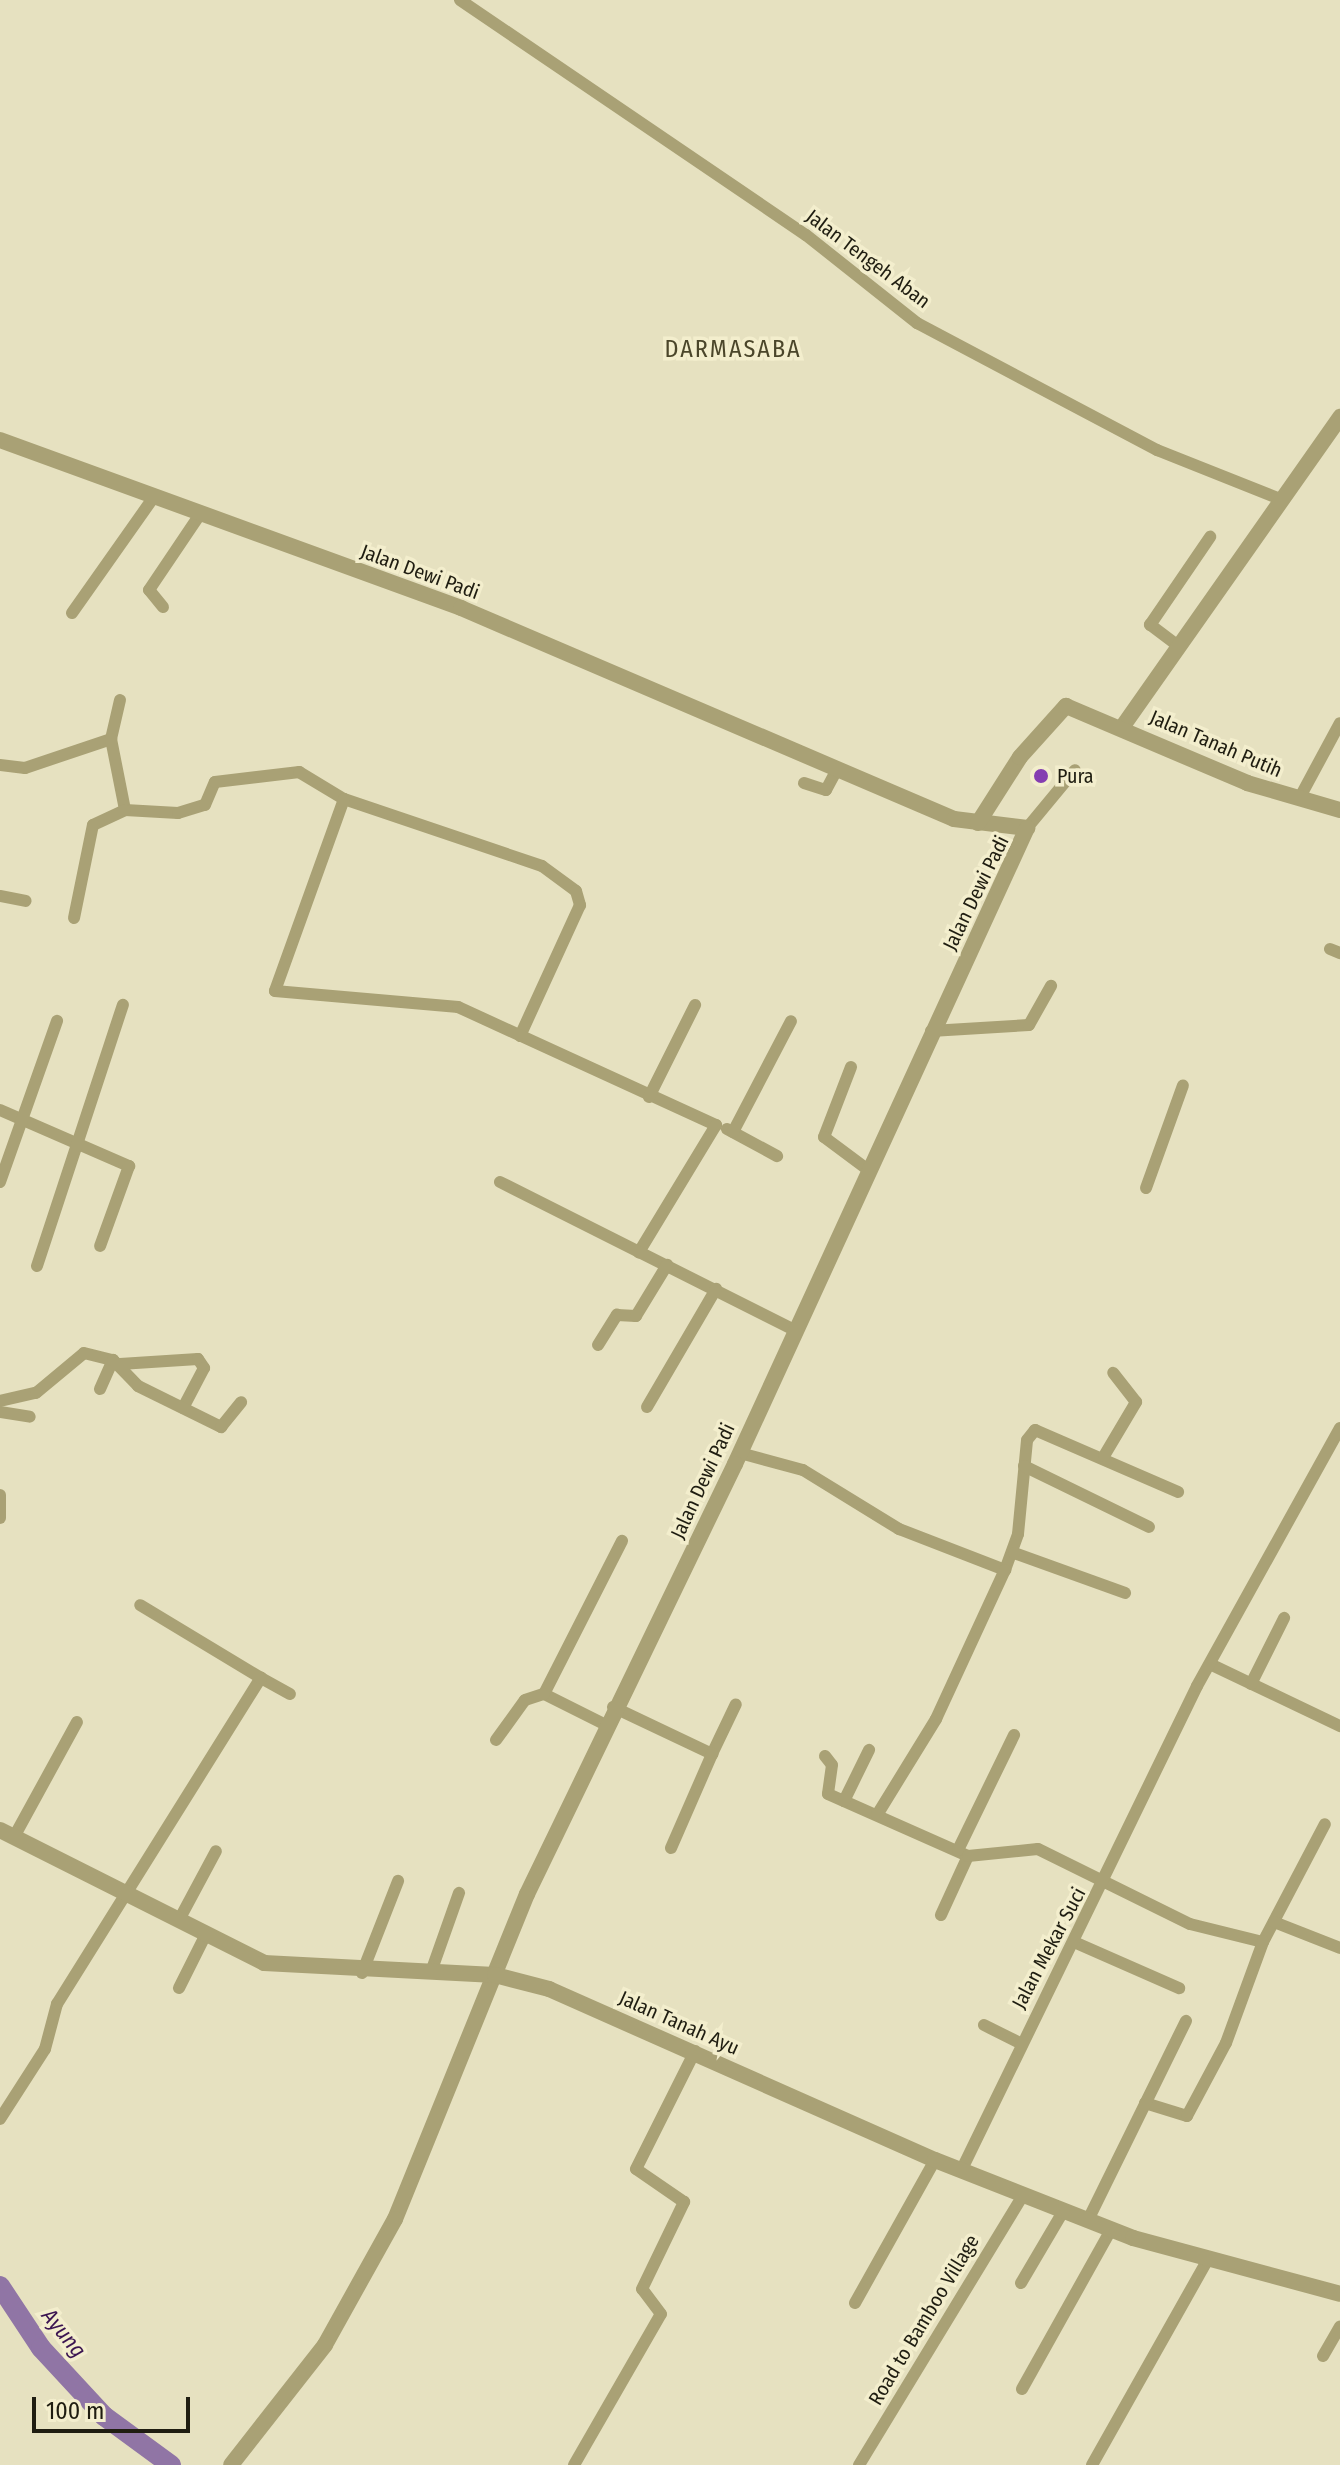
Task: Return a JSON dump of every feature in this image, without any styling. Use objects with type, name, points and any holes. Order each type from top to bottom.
[{"type":"street","name":"Jalan Tengeh Aban","points":[[460,0],[806,235],[917,323],[1157,450],[1280,499]]},
{"type":"street","points":[[1123,726],[1340,417]]},
{"type":"street","name":"Jalan Dewi Padi","points":[[0,440],[199,516],[447,602],[837,769],[978,823],[1027,828],[792,1329],[737,1459],[604,1724],[495,1975],[389,2232],[319,2354],[235,2459]]},
{"type":"street","points":[[72,613],[153,498]]},
{"type":"street","points":[[163,607],[149,590],[199,516]]},
{"type":"street","points":[[1177,645],[1150,625],[1210,537]]},
{"type":"street","points":[[120,700],[112,744],[125,810]]},
{"type":"street","name":"Jalan Tanah Putih","points":[[978,823],[1020,757],[1066,706],[1123,726],[1299,799],[1340,810]]},
{"type":"street","points":[[1299,799],[1340,723]]},
{"type":"street","points":[[0,765],[25,768],[112,744]]},
{"type":"street","points":[[804,783],[826,790],[837,769]]},
{"type":"street","points":[[1027,828],[1075,770]]},
{"type":"street","points":[[74,918],[93,825],[125,810],[186,812],[207,803],[215,782],[299,772],[344,799],[501,848],[576,891],[580,905],[520,1036]]},
{"type":"street","points":[[344,799],[275,991],[433,1002],[520,1036],[649,1097],[733,1132],[777,1156]]},
{"type":"street","points":[[0,896],[26,901]]},
{"type":"street","points":[[932,1029],[1029,1025],[1051,986]]},
{"type":"street","points":[[37,1266],[81,1145],[123,1005]]},
{"type":"street","points":[[649,1097],[695,1005]]},
{"type":"street","points":[[0,1182],[25,1120],[57,1021]]},
{"type":"street","points":[[733,1132],[791,1021]]},
{"type":"street","points":[[851,1067],[824,1137],[867,1169]]},
{"type":"street","points":[[1146,1188],[1183,1085]]},
{"type":"street","points":[[0,1110],[129,1166],[100,1246]]},
{"type":"street","points":[[639,1252],[716,1125]]},
{"type":"street","points":[[500,1182],[792,1329]]},
{"type":"street","points":[[598,1345],[617,1315],[636,1316],[667,1265]]},
{"type":"street","points":[[647,1407],[716,1289]]},
{"type":"street","points":[[0,1401],[36,1393],[84,1353],[116,1362],[198,1359],[204,1368],[183,1408]]},
{"type":"street","points":[[100,1389],[116,1362]]},
{"type":"street","points":[[116,1362],[138,1386],[225,1427],[241,1402]]},
{"type":"street","points":[[1104,1456],[1137,1395],[1113,1373]]},
{"type":"street","points":[[0,1412],[30,1417]]},
{"type":"street","points":[[877,1815],[962,1664],[980,1617],[1014,1553],[1027,1440],[1037,1428],[1178,1492]]},
{"type":"street","points":[[825,1756],[832,1765],[827,1792],[844,1801],[963,1853],[1028,1847],[1104,1886],[1212,1665],[1340,1428]]},
{"type":"street","points":[[737,1459],[803,1470],[899,1529],[1005,1570]]},
{"type":"street","points":[[1024,1466],[1149,1527]]},
{"type":"street","points":[[0,1495],[0,1518]]},
{"type":"street","points":[[544,1694],[622,1541]]},
{"type":"street","points":[[1014,1553],[1125,1593]]},
{"type":"street","points":[[140,1605],[290,1694]]},
{"type":"street","points":[[1251,1684],[1284,1618]]},
{"type":"street","points":[[1212,1665],[1340,1726]]},
{"type":"street","points":[[0,2119],[45,2049],[57,2004],[261,1678]]},
{"type":"street","points":[[496,1740],[525,1700],[544,1694],[604,1724]]},
{"type":"street","points":[[671,1848],[736,1704]]},
{"type":"street","points":[[613,1707],[712,1754]]},
{"type":"street","points":[[7,1833],[77,1722]]},
{"type":"street","points":[[941,1915],[963,1853],[1014,1735]]},
{"type":"street","points":[[844,1801],[869,1750]]},
{"type":"street","points":[[1145,2103],[1187,2116],[1226,2043],[1263,1942],[1325,1824]]},
{"type":"street","name":"Jalan Tanah Ayu","points":[[7,1833],[127,1890],[205,1936],[286,1969],[495,1975],[567,1996],[935,2160],[1111,2230],[1206,2263],[1340,2294]]},
{"type":"street","points":[[179,1920],[216,1851]]},
{"type":"street","points":[[362,1973],[398,1881]]},
{"type":"street","name":"Jalan Mekar Suci","points":[[961,2171],[1022,2044],[1104,1886],[1190,1924],[1263,1942]]},
{"type":"street","points":[[431,1972],[459,1893]]},
{"type":"street","points":[[1274,1922],[1338,1943]]},
{"type":"street","points":[[179,1988],[205,1936]]},
{"type":"street","points":[[1074,1942],[1179,1988]]},
{"type":"street","points":[[1088,2220],[1186,2021]]},
{"type":"street","points":[[984,2025],[1022,2044]]},
{"type":"street","points":[[574,2465],[661,2314],[642,2289],[684,2202],[636,2169],[695,2051]]},
{"type":"street","points":[[855,2303],[935,2160]]},
{"type":"street","name":"Road to Bamboo Village","points":[[859,2465],[1023,2195]]},
{"type":"street","points":[[1021,2283],[1064,2210]]},
{"type":"street","points":[[1022,2389],[1111,2230]]},
{"type":"street","points":[[1092,2465],[1206,2263]]},
{"type":"street","points":[[1323,2356],[1340,2327]]},
{"type":"waterway","name":"Ayung","points":[[0,2286],[41,2348],[104,2416],[171,2465]]},
{"type":"place","name":"Pura","points":[[1041,776]]},
{"type":"district","name":"DARMASABA","points":[[733,350]]}]
